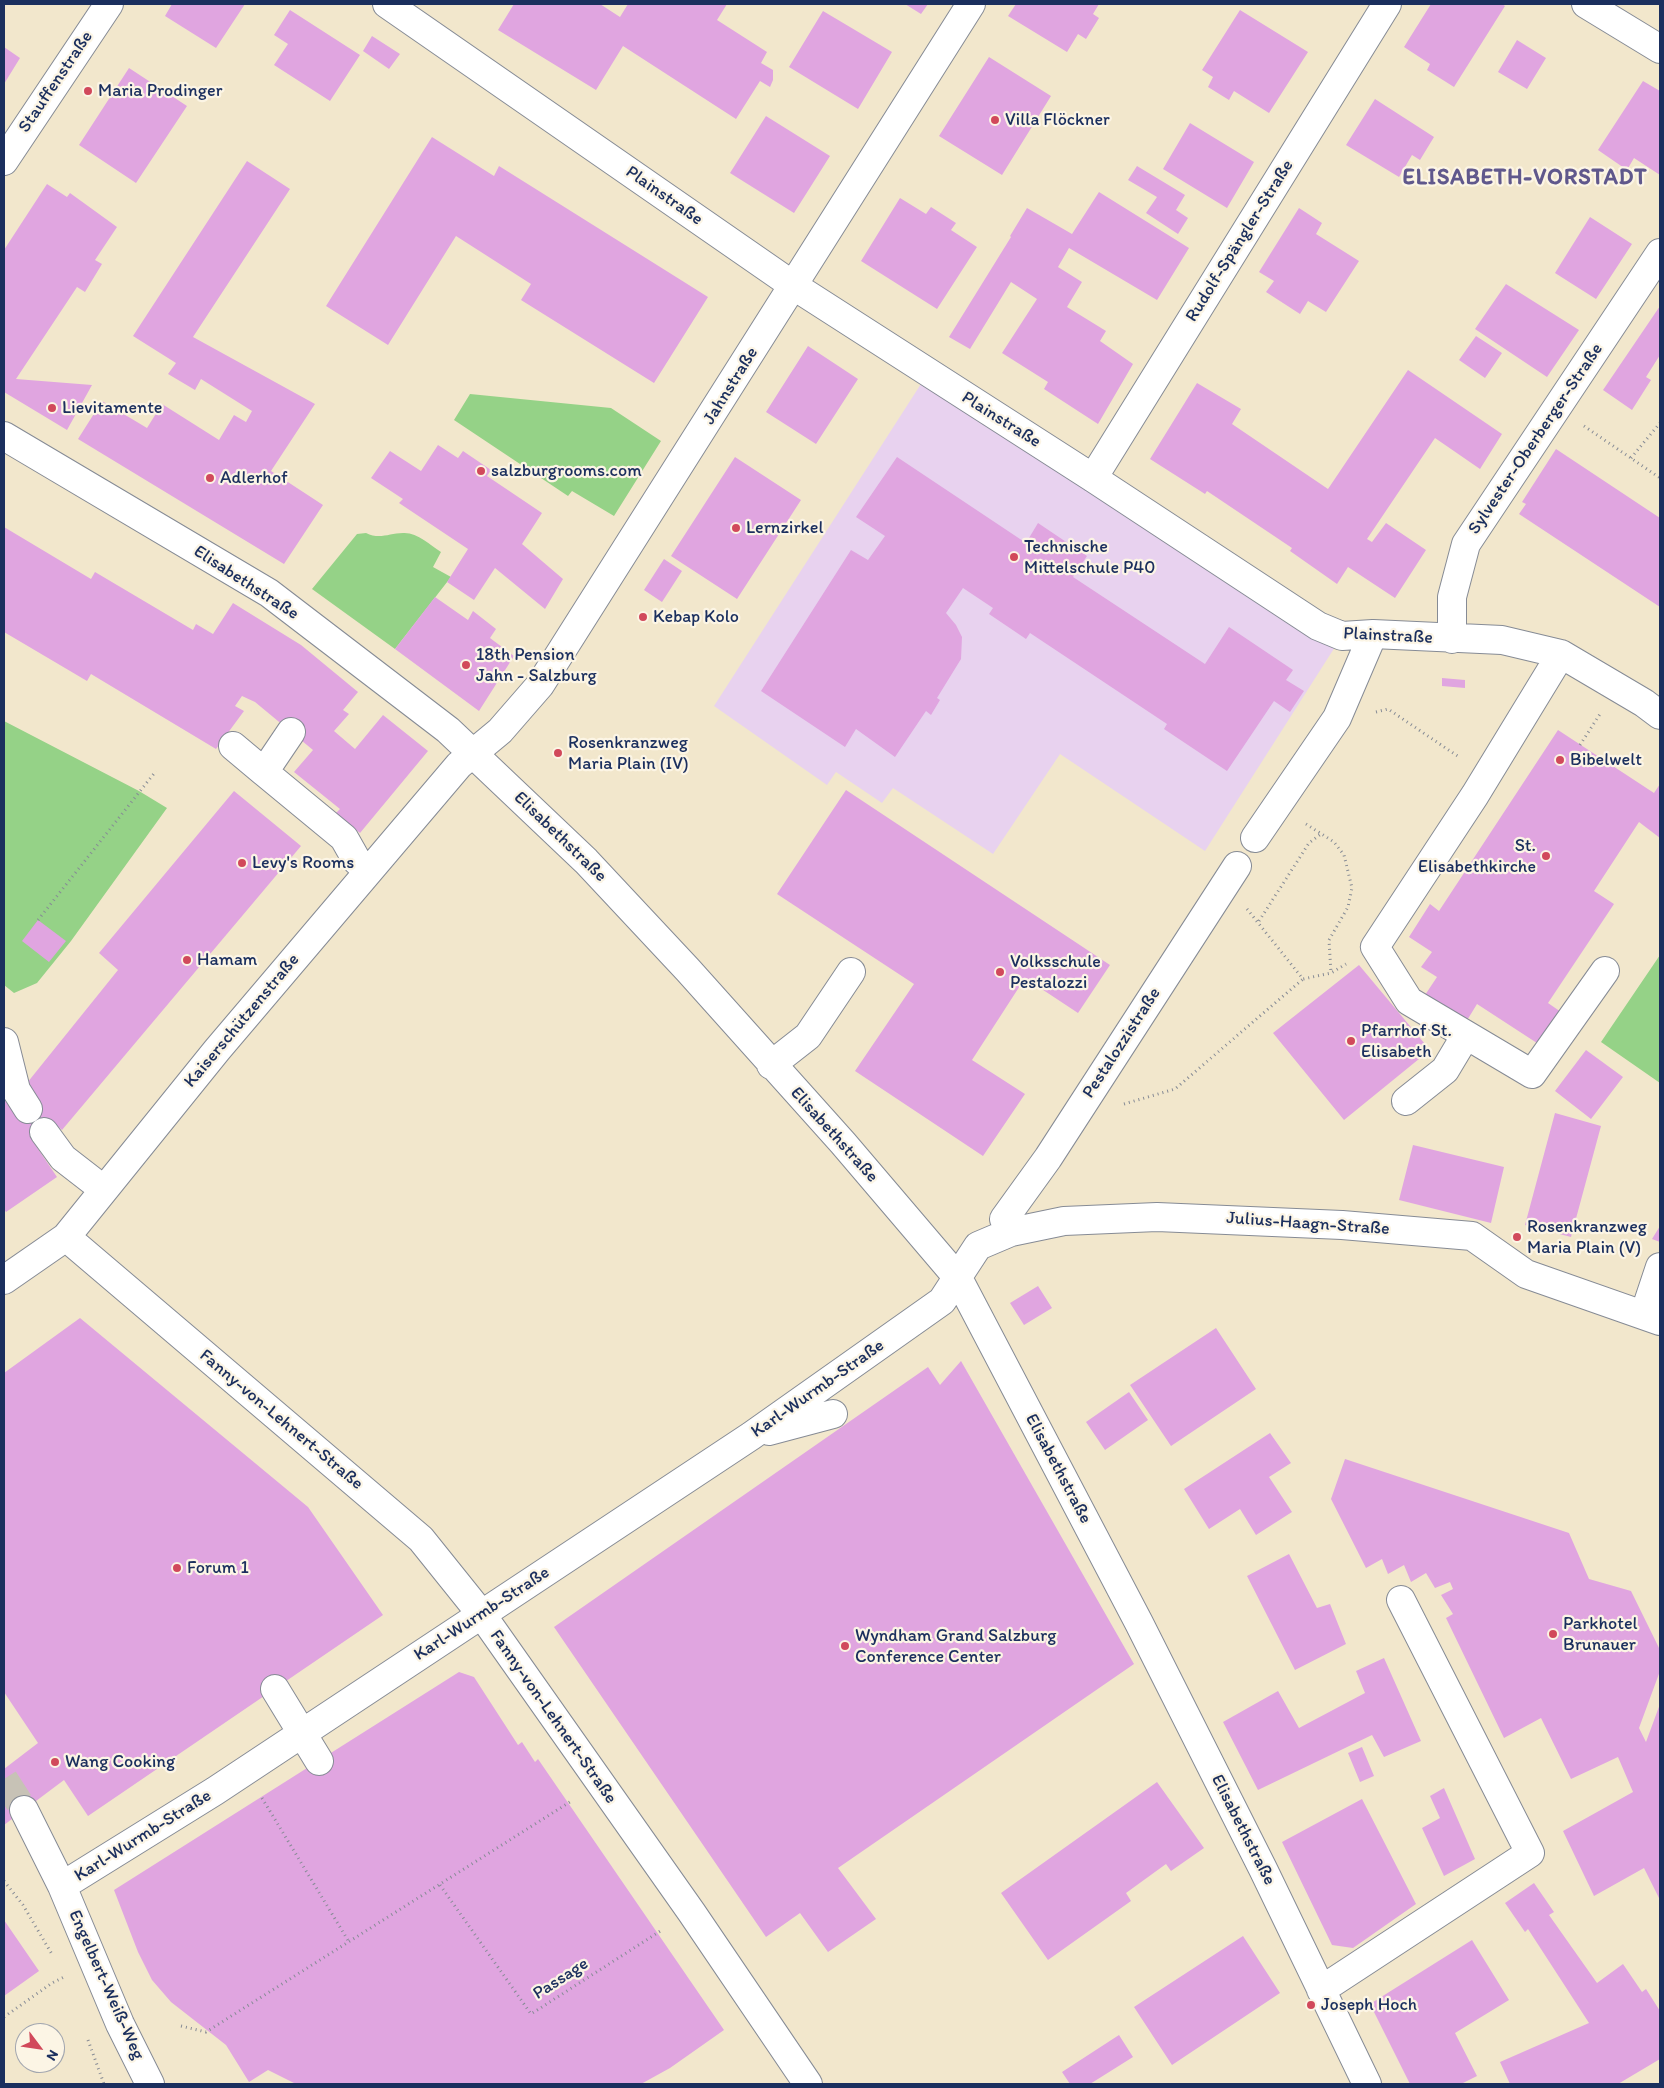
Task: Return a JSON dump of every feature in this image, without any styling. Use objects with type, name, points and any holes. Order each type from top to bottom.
[{"type":"street","name":"Stauffenstraße","points":[[4,161],[109,4]]},
{"type":"street","name":"Plainstraße","points":[[387,4],[794,286],[1093,478],[1318,626],[1342,636],[1374,634],[1502,640],[1561,654],[1644,703],[1660,715]]},
{"type":"street","name":"Jahnstraße","points":[[473,754],[500,731],[540,685],[794,286],[943,44],[971,4]]},
{"type":"street","name":"Rudolf-Spängler-Straße","points":[[1093,478],[1387,4]]},
{"type":"street","points":[[1586,4],[1660,49]]},
{"type":"street","name":"Sylvester-Oberberger-Straße","points":[[1452,639],[1452,597],[1466,544],[1660,253]]},
{"type":"street","name":"Elisabethstraße","points":[[4,436],[269,593],[448,730],[586,861],[688,970],[719,1018],[771,1066],[843,1143],[958,1278],[1138,1623],[1367,2084]]},
{"type":"street","points":[[1255,838],[1337,718],[1374,634]]},
{"type":"street","points":[[1561,654],[1476,794],[1375,947],[1408,1001],[1532,1074],[1605,972]]},
{"type":"street","points":[[264,772],[291,732]]},
{"type":"street","points":[[232,746],[344,838],[358,861],[368,871]]},
{"type":"street","name":"Kaiserschützenstraße","points":[[4,1280],[66,1238],[103,1189],[217,1050],[459,764],[473,754]]},
{"type":"street","name":"Pestalozzistraße","points":[[1004,1219],[1024,1194],[1230,875]]},
{"type":"street","points":[[771,1066],[808,1036],[851,972]]},
{"type":"street","points":[[1406,1101],[1445,1070],[1466,1035]]},
{"type":"street","points":[[4,1042],[16,1090],[28,1110]]},
{"type":"street","points":[[44,1132],[63,1158],[103,1189]]},
{"type":"street","name":"Julius-Haagn-Straße","points":[[958,1278],[978,1246],[1011,1232],[1064,1221],[1158,1217],[1260,1220],[1472,1236],[1526,1274],[1652,1318]]},
{"type":"street","name":"Fanny-von-Lehnert-Straße","points":[[66,1238],[421,1539],[482,1615],[692,1913],[808,2084]]},
{"type":"street","points":[[1652,1318],[1660,1267]]},
{"type":"street","name":"Karl-Wurmb-Straße","points":[[24,1810],[62,1886],[215,1791],[751,1436],[942,1301],[958,1278]]},
{"type":"street","points":[[751,1436],[833,1414]]},
{"type":"street","points":[[1321,1990],[1530,1852],[1401,1600]]},
{"type":"street","points":[[275,1689],[319,1761]]},
{"type":"street","name":"Engelbert-Weiß-Weg","points":[[62,1886],[120,2024],[150,2084]]},
{"type":"path","points":[[1631,458],[1660,423]]},
{"type":"path","points":[[1582,425],[1660,478]]},
{"type":"path","points":[[1369,713],[1388,708],[1471,765],[1476,794]]},
{"type":"path","points":[[1580,745],[1601,713]]},
{"type":"path","points":[[38,920],[156,770]]},
{"type":"path","points":[[1073,1119],[1175,1090],[1303,979],[1331,973],[1329,940],[1348,907],[1352,888],[1344,855],[1334,842],[1276,806]]},
{"type":"path","points":[[1259,921],[1309,843],[1322,834]]},
{"type":"path","points":[[1230,875],[1259,921],[1303,979]]},
{"type":"path","points":[[258,1792],[349,1942]]},
{"type":"path","points":[[181,2026],[206,2032],[573,1800]]},
{"type":"path","points":[[4,1881],[23,1905],[56,1961]]},
{"type":"path","name":"Passage","points":[[440,1885],[531,2014],[662,1930]]},
{"type":"path","points":[[4,2017],[52,1983],[65,1977],[60,1969]]},
{"type":"shaded area","name":"Technische Mittelschule P40","points":[[928,373],[1342,636],[1205,851],[1060,754],[993,854],[893,788],[882,803],[836,772],[827,785],[714,706]]},
{"type":"green space","points":[[470,394],[611,408],[661,441],[614,516],[572,491],[568,496],[454,420]]},
{"type":"green space","points":[[366,533],[380,536],[408,533],[418,537],[441,552],[433,567],[451,577],[395,649],[312,589],[357,534]]},
{"type":"green space","points":[[4,721],[139,791],[167,808],[71,941],[37,983],[14,993],[4,985]]},
{"type":"green space","points":[[1660,955],[1660,1083],[1601,1042]]},
{"type":"building","points":[[172,4],[245,4],[216,48],[165,16]]},
{"type":"building","points":[[514,4],[600,4],[620,17],[628,4],[727,4],[717,20],[767,52],[761,63],[773,70],[773,80],[770,87],[760,81],[736,119],[623,46],[596,90],[498,30]]},
{"type":"building","points":[[905,4],[928,4],[921,14]]},
{"type":"building","points":[[1016,4],[1099,4],[1093,14],[1099,18],[1086,39],[1078,34],[1067,52],[1008,16]]},
{"type":"building","points":[[1431,4],[1502,4],[1505,6],[1454,87],[1427,70],[1430,64],[1404,47]]},
{"type":"building","points":[[290,10],[360,55],[330,101],[274,65],[288,44],[274,35]]},
{"type":"building","points":[[1240,10],[1308,52],[1269,113],[1234,91],[1229,100],[1208,87],[1213,77],[1202,70]]},
{"type":"building","points":[[823,11],[892,52],[858,109],[789,67]]},
{"type":"building","points":[[372,36],[400,54],[389,69],[363,51]]},
{"type":"building","points":[[1517,40],[1546,58],[1527,89],[1498,72]]},
{"type":"building","points":[[4,47],[20,58],[4,84]]},
{"type":"building","points":[[989,57],[1051,96],[1002,175],[939,136]]},
{"type":"building","points":[[129,68],[187,106],[136,183],[79,145]]},
{"type":"building","points":[[1643,81],[1660,91],[1660,175],[1634,158],[1627,170],[1598,150]]},
{"type":"building","points":[[1375,99],[1434,137],[1420,160],[1412,155],[1399,177],[1346,145]]},
{"type":"building","points":[[766,116],[830,156],[794,213],[730,173]]},
{"type":"building","points":[[1190,123],[1254,162],[1227,208],[1163,169]]},
{"type":"building","points":[[432,137],[494,176],[499,166],[708,297],[654,383],[521,300],[531,284],[456,236],[388,345],[326,306]]},
{"type":"building","points":[[247,161],[290,189],[193,337],[315,404],[271,471],[323,505],[284,564],[78,439],[102,401],[147,428],[162,404],[219,440],[234,415],[246,422],[252,411],[201,379],[195,390],[168,374],[176,363],[133,336]]},
{"type":"building","points":[[1137,166],[1185,195],[1176,210],[1188,218],[1178,234],[1146,213],[1157,197],[1128,180]]},
{"type":"building","points":[[47,184],[67,197],[70,193],[117,227],[95,260],[102,264],[85,292],[77,287],[16,379],[92,385],[67,430],[4,392],[4,250]]},
{"type":"building","points":[[1099,192],[1189,248],[1157,300],[1069,248],[1058,267],[1082,282],[1067,307],[1106,331],[1100,341],[1133,364],[1098,424],[1044,389],[1048,382],[1002,353],[1037,299],[1011,282],[970,349],[949,337],[1027,208],[1072,234]]},
{"type":"building","points":[[900,198],[926,214],[931,207],[956,223],[951,230],[977,247],[937,309],[861,261]]},
{"type":"building","points":[[1299,208],[1322,223],[1316,234],[1359,261],[1326,312],[1308,301],[1300,314],[1266,292],[1274,281],[1259,272]]},
{"type":"building","points":[[1590,217],[1632,244],[1596,299],[1555,273]]},
{"type":"building","points":[[1506,284],[1579,330],[1547,377],[1475,329]]},
{"type":"building","points":[[1660,306],[1660,355],[1646,377],[1651,380],[1632,410],[1603,390]]},
{"type":"building","points":[[1476,336],[1502,353],[1485,378],[1459,360]]},
{"type":"building","points":[[808,346],[858,379],[816,444],[766,412]]},
{"type":"building","points":[[1408,370],[1502,434],[1480,469],[1435,438],[1367,539],[1372,542],[1386,523],[1426,550],[1395,598],[1348,567],[1337,584],[1290,551],[1292,548],[1207,491],[1205,494],[1150,459],[1197,383],[1241,409],[1232,424],[1328,489]]},
{"type":"building","points":[[438,445],[458,458],[463,451],[491,470],[487,476],[542,513],[522,544],[563,579],[545,609],[495,568],[474,600],[447,582],[468,549],[399,503],[403,499],[371,478],[390,451],[421,471]]},
{"type":"building","points":[[1556,449],[1660,518],[1660,607],[1519,514],[1526,504],[1522,502]]},
{"type":"building","name":"Lernzirkel","points":[[735,457],[801,500],[737,599],[671,556]]},
{"type":"building","points":[[897,457],[1026,543],[1038,523],[1087,556],[1073,577],[1205,664],[1229,627],[1293,670],[1286,680],[1304,691],[1290,712],[1274,701],[1227,771],[1164,729],[1167,724],[1030,633],[1026,639],[989,614],[993,608],[963,588],[946,613],[956,625],[962,637],[961,659],[937,698],[940,700],[931,715],[926,711],[895,757],[856,729],[845,747],[761,691],[851,550],[868,560],[885,536],[856,517]]},
{"type":"building","points":[[4,527],[91,579],[95,572],[193,630],[196,624],[213,634],[233,603],[301,645],[358,692],[343,710],[349,714],[334,731],[355,749],[383,715],[428,751],[360,833],[336,813],[340,809],[294,772],[313,750],[255,702],[242,696],[235,706],[244,711],[216,749],[91,674],[87,681],[4,632]]},
{"type":"building","points":[[664,559],[682,571],[662,602],[644,590]]},
{"type":"building","points":[[435,597],[468,620],[473,611],[496,629],[490,638],[514,656],[479,711],[395,649]]},
{"type":"building","points":[[1442,678],[1465,680],[1465,688],[1442,686]]},
{"type":"building","name":"St. Elisabethkirche","points":[[1558,730],[1654,793],[1660,784],[1660,838],[1639,822],[1594,891],[1614,904],[1548,1003],[1561,1012],[1540,1045],[1477,1004],[1466,1022],[1425,995],[1437,977],[1421,967],[1432,952],[1409,937],[1430,904],[1439,911]]},
{"type":"building","name":"Volksschule Pestalozzi","points":[[846,790],[1110,965],[1078,1013],[1025,978],[972,1060],[1025,1094],[983,1156],[855,1071],[914,984],[777,894]]},
{"type":"building","points":[[234,791],[301,846],[62,1130],[55,1124],[32,1140],[57,1177],[6,1212],[4,1209],[4,1099],[17,1117],[39,1102],[27,1083],[118,970],[99,953]]},
{"type":"building","points":[[38,920],[66,941],[49,962],[22,941]]},
{"type":"building","name":"Pfarrhof St. Elisabeth","points":[[1359,965],[1430,1050],[1344,1120],[1273,1033]]},
{"type":"building","points":[[1586,1050],[1623,1077],[1591,1119],[1555,1091]]},
{"type":"building","points":[[1555,1113],[1601,1126],[1571,1237],[1525,1225]]},
{"type":"building","points":[[1413,1145],[1504,1167],[1491,1223],[1399,1200]]},
{"type":"building","points":[[1660,1226],[1660,1242],[1652,1239]]},
{"type":"building","points":[[1038,1286],[1052,1308],[1024,1325],[1010,1303]]},
{"type":"building","name":"Forum 1","points":[[80,1318],[308,1507],[383,1615],[88,1816],[64,1780],[4,1825],[4,1769],[38,1743],[4,1692],[4,1373]]},
{"type":"building","points":[[1216,1328],[1256,1389],[1171,1446],[1130,1385]]},
{"type":"building","name":"Wyndham Grand Salzburg Conference Center","points":[[961,1361],[1134,1664],[838,1868],[876,1919],[828,1952],[800,1913],[766,1937],[554,1627],[928,1367],[940,1385]]},
{"type":"building","points":[[1129,1392],[1148,1420],[1105,1450],[1086,1422]]},
{"type":"building","points":[[1270,1433],[1291,1463],[1269,1477],[1292,1512],[1256,1535],[1240,1509],[1209,1529],[1184,1489]]},
{"type":"building","name":"Parkhotel Brunauer","points":[[1345,1459],[1569,1533],[1589,1579],[1631,1591],[1660,1650],[1660,1671],[1639,1728],[1646,1742],[1660,1704],[1660,1900],[1644,1868],[1594,1896],[1563,1831],[1633,1792],[1618,1757],[1571,1779],[1541,1718],[1504,1738],[1446,1618],[1453,1614],[1441,1595],[1453,1589],[1450,1582],[1435,1588],[1426,1573],[1411,1582],[1404,1565],[1388,1574],[1382,1559],[1366,1568],[1331,1499]]},
{"type":"building","points":[[1289,1554],[1317,1608],[1330,1604],[1346,1644],[1295,1670],[1247,1576]]},
{"type":"building","points":[[1384,1658],[1421,1741],[1384,1757],[1372,1735],[1258,1790],[1223,1722],[1278,1691],[1299,1728],[1365,1693],[1356,1671]]},
{"type":"building","points":[[459,1672],[474,1677],[518,1745],[522,1742],[535,1762],[538,1759],[724,2030],[670,2068],[641,2084],[296,2084],[268,2070],[249,2082],[226,2045],[171,2002],[152,1980],[138,1952],[114,1890]]},
{"type":"building","points":[[1362,1747],[1374,1776],[1360,1782],[1348,1753]]},
{"type":"building","points":[[1157,1782],[1204,1848],[1171,1871],[1166,1864],[1126,1893],[1131,1901],[1048,1960],[1001,1893]]},
{"type":"building","points":[[1444,1788],[1475,1859],[1444,1876],[1422,1828],[1440,1818],[1430,1796]]},
{"type":"building","points":[[1362,1799],[1416,1904],[1353,1948],[1332,1945],[1282,1842]]},
{"type":"building","points":[[1534,1883],[1554,1912],[1549,1915],[1597,1983],[1623,1964],[1642,1992],[1646,1989],[1660,2011],[1660,2059],[1618,2084],[1510,2084],[1500,2062],[1589,2023],[1528,1929],[1525,1932],[1505,1903]]},
{"type":"building","points":[[4,1920],[39,1971],[4,1996]]},
{"type":"building","points":[[1243,1936],[1280,1993],[1172,2065],[1134,2007]]},
{"type":"building","points":[[1472,1940],[1509,2000],[1455,2033],[1477,2076],[1461,2084],[1410,2084],[1370,2004]]},
{"type":"building","points":[[1119,2035],[1133,2057],[1090,2084],[1070,2084],[1062,2072]]},
{"type":"tunnel","points":[[4,1779],[24,1810]]},
{"type":"place","name":"Maria Prodinger","points":[[88,91]]},
{"type":"place","name":"Villa Flöckner","points":[[995,120]]},
{"type":"place","name":"Lievitamente","points":[[52,408]]},
{"type":"place","name":"salzburgrooms.com","points":[[481,471]]},
{"type":"place","name":"Adlerhof","points":[[210,478]]},
{"type":"place","name":"Lernzirkel","points":[[736,528]]},
{"type":"place","name":"Technische Mittelschule P40","points":[[1014,557]]},
{"type":"place","name":"Kebap Kolo","points":[[643,617]]},
{"type":"place","name":"18th Pension Jahn - Salzburg","points":[[466,665]]},
{"type":"place","name":"Rosenkranzweg Maria Plain (IV)","points":[[558,753]]},
{"type":"place","name":"Bibelwelt","points":[[1560,760]]},
{"type":"place","name":"St. Elisabethkirche","points":[[1546,856]]},
{"type":"place","name":"Levy's Rooms","points":[[242,863]]},
{"type":"place","name":"Hamam","points":[[187,960]]},
{"type":"place","name":"Volksschule Pestalozzi","points":[[1000,972]]},
{"type":"place","name":"Pfarrhof St. Elisabeth","points":[[1351,1041]]},
{"type":"place","name":"Rosenkranzweg Maria Plain (V)","points":[[1517,1237]]},
{"type":"place","name":"Forum 1","points":[[177,1568]]},
{"type":"place","name":"Parkhotel Brunauer","points":[[1553,1634]]},
{"type":"place","name":"Wyndham Grand Salzburg Conference Center","points":[[845,1646]]},
{"type":"place","name":"Wang Cooking","points":[[55,1762]]},
{"type":"place","name":"Joseph Hoch","points":[[1311,2005]]},
{"type":"district","name":"ELISABETH-VORSTADT","points":[[1525,178]]}]
